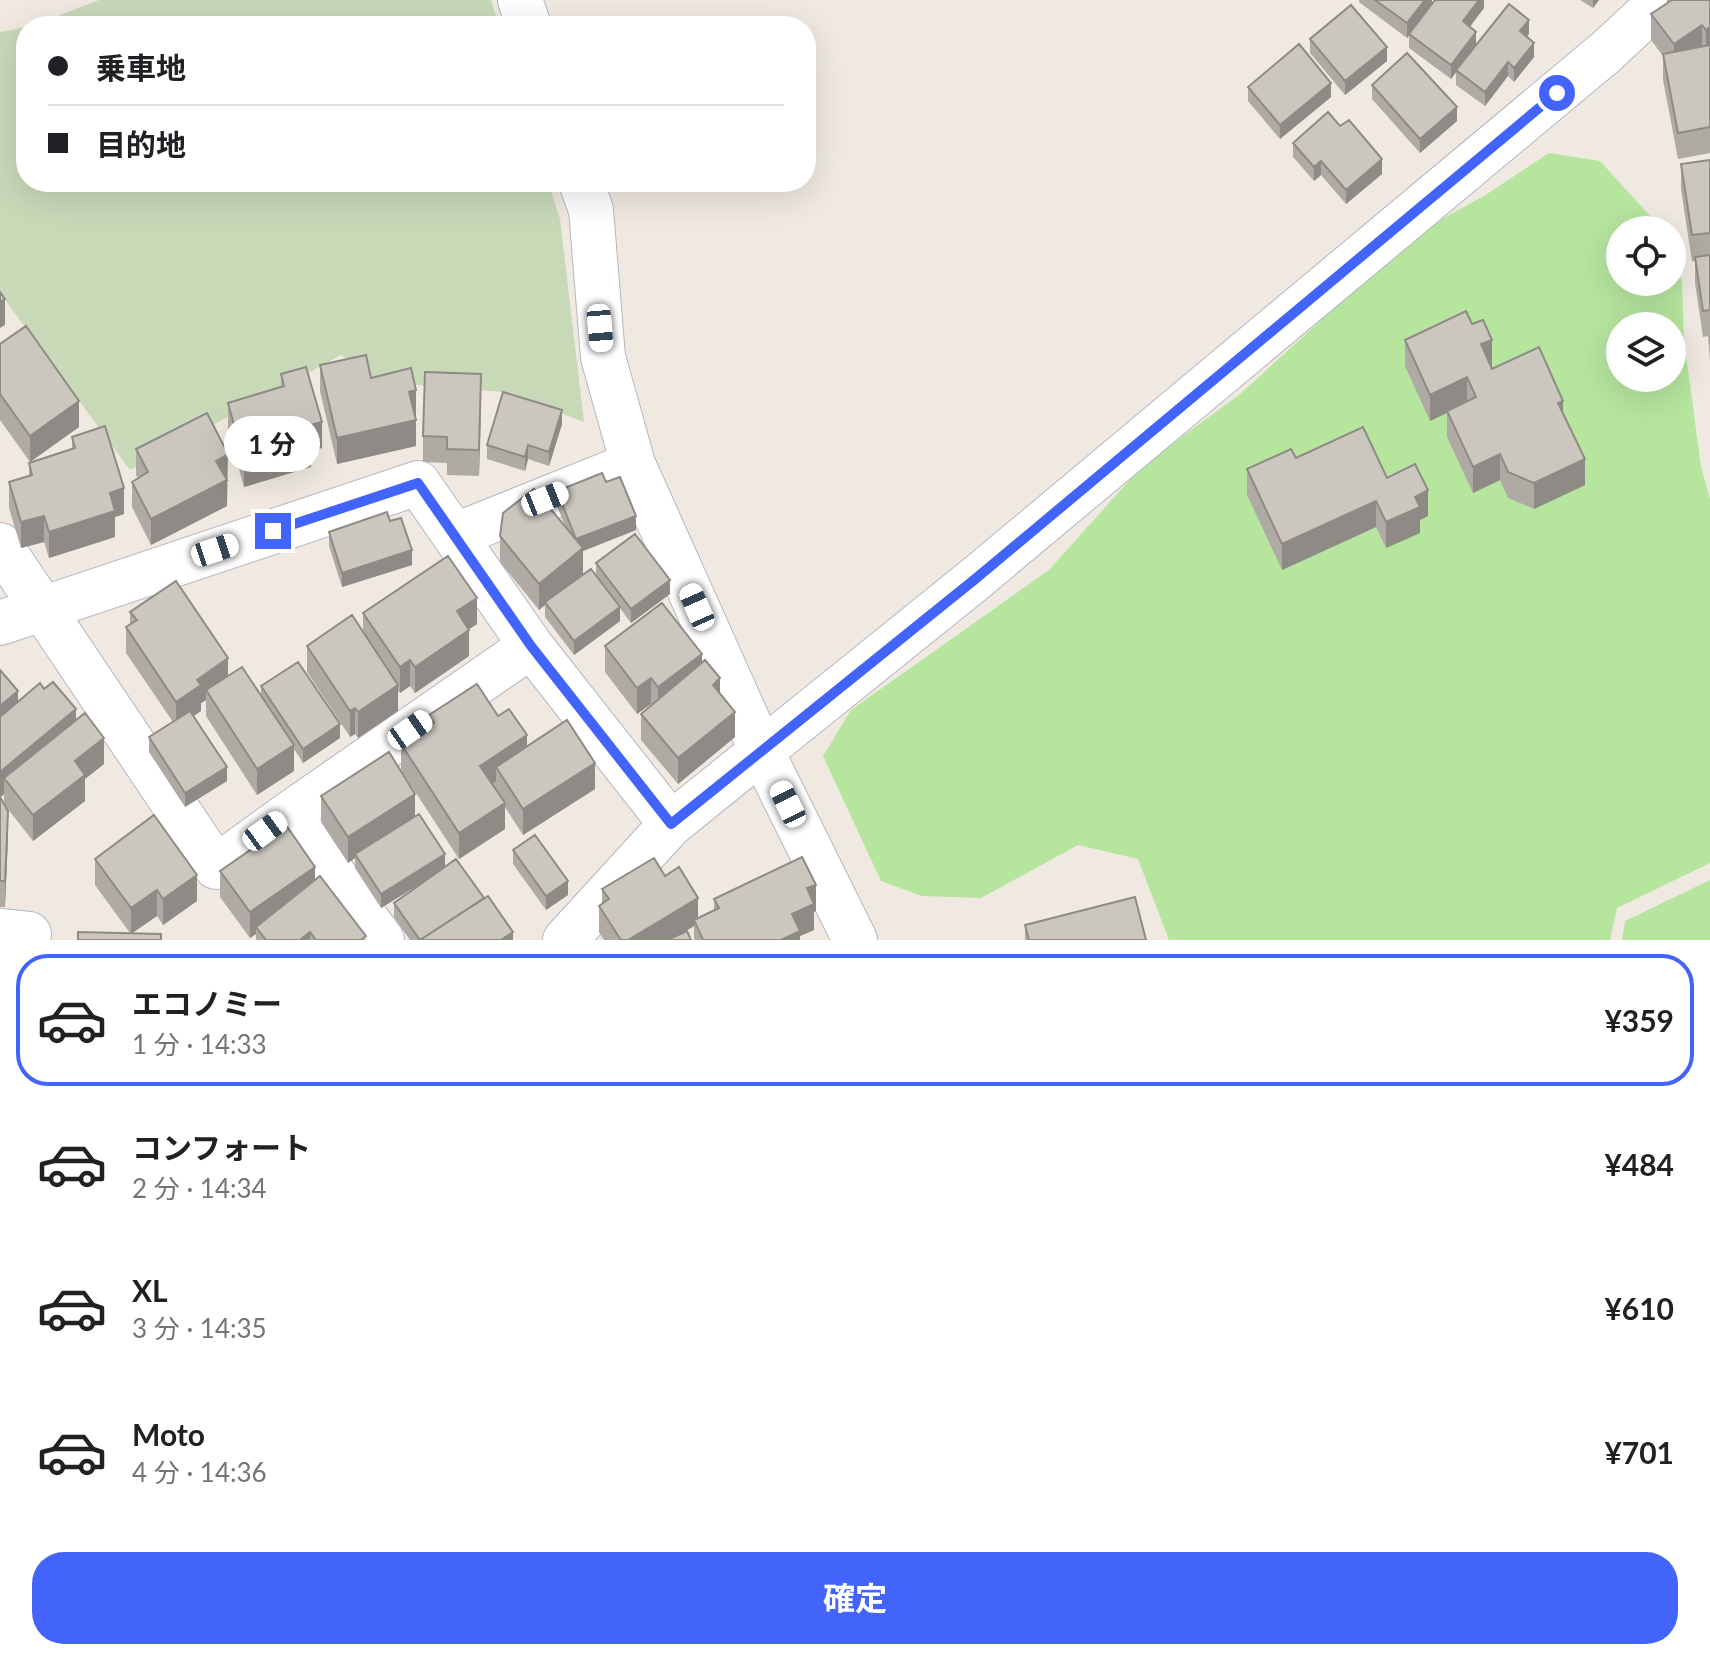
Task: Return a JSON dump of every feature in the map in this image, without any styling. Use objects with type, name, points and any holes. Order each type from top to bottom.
[{"type":"street","points":[[565,940],[671,824],[987,570],[1606,52],[1662,0]]},
{"type":"street","points":[[585,192],[591,210],[603,357],[633,464],[761,750],[855,940]]},
{"type":"street","points":[[456,535],[633,464]]},
{"type":"street","points":[[0,623],[418,483],[531,646],[671,824]]},
{"type":"street","points":[[0,545],[216,867],[531,646]]},
{"type":"street","points":[[289,814],[382,940]]},
{"type":"street","points":[[0,931],[29,934],[28,940]]},
{"type":"green space","points":[[99,0],[491,0],[496,16],[58,16]]},
{"type":"green space","points":[[16,29],[16,192],[551,192],[560,219],[584,422],[503,392],[381,382],[341,355],[130,470],[0,293],[0,32]]},
{"type":"green space","points":[[1549,153],[1600,161],[1649,216],[1606,216],[1606,296],[1683,296],[1683,312],[1606,312],[1606,392],[1686,392],[1686,355],[1701,467],[1710,499],[1710,863],[1617,908],[1610,940],[1169,940],[1138,859],[1078,845],[981,898],[922,896],[881,881],[823,756],[851,710],[1049,570],[1143,465],[1239,395],[1403,241],[1487,194]]},
{"type":"green space","points":[[1710,880],[1710,940],[1622,940],[1625,921]]},
{"type":"building","points":[[1375,0],[1425,0],[1407,23]]},
{"type":"building","points":[[1435,0],[1479,0],[1463,21],[1476,32],[1451,65],[1409,34]]},
{"type":"building","points":[[1672,0],[1710,0],[1710,27],[1706,30],[1702,25],[1674,44],[1651,14]]},
{"type":"building","points":[[1509,4],[1529,20],[1520,31],[1534,43],[1514,68],[1508,62],[1485,92],[1456,70]]},
{"type":"building","points":[[1351,5],[1387,47],[1345,81],[1310,39]]},
{"type":"building","points":[[1299,44],[1331,83],[1280,125],[1248,87]]},
{"type":"building","points":[[1710,45],[1710,127],[1678,133],[1663,54]]},
{"type":"building","points":[[1407,53],[1457,107],[1420,139],[1372,85]]},
{"type":"building","points":[[1328,112],[1340,126],[1349,120],[1382,159],[1346,190],[1321,161],[1314,167],[1293,143]]},
{"type":"building","points":[[1710,160],[1710,233],[1692,235],[1681,164]]},
{"type":"building","points":[[1710,255],[1710,310],[1703,311],[1695,257]]},
{"type":"building","points":[[1466,311],[1472,324],[1483,320],[1492,340],[1481,344],[1492,369],[1539,347],[1563,401],[1558,403],[1585,459],[1534,483],[1508,472],[1500,454],[1473,467],[1447,411],[1476,397],[1467,377],[1430,395],[1405,340]]},
{"type":"building","points":[[26,326],[79,401],[30,436],[0,394],[0,344]]},
{"type":"building","points":[[366,355],[371,378],[411,368],[416,390],[409,392],[416,420],[337,438],[320,365]]},
{"type":"building","points":[[306,367],[322,422],[306,426],[311,441],[244,461],[228,403],[284,386],[281,374]]},
{"type":"building","points":[[425,372],[481,374],[479,450],[447,449],[447,437],[423,436]]},
{"type":"building","points":[[503,392],[562,410],[549,452],[528,445],[525,457],[487,445]]},
{"type":"building","points":[[207,413],[228,454],[216,461],[227,480],[151,519],[132,482],[148,472],[136,449]]},
{"type":"building","points":[[105,426],[124,488],[110,493],[115,511],[49,532],[44,516],[21,522],[9,482],[32,475],[29,463],[75,448],[72,437]]},
{"type":"building","points":[[1363,427],[1387,478],[1415,464],[1428,490],[1415,497],[1420,507],[1386,522],[1376,501],[1282,544],[1247,469],[1291,449],[1296,458]]},
{"type":"building","points":[[602,473],[606,482],[620,477],[636,516],[576,539],[557,491]]},
{"type":"building","points":[[534,489],[583,548],[539,584],[500,536],[503,513]]},
{"type":"building","points":[[387,512],[390,521],[401,518],[412,550],[342,573],[329,532]]},
{"type":"building","points":[[635,534],[670,580],[631,609],[596,563]]},
{"type":"building","points":[[448,556],[477,598],[457,611],[469,630],[415,667],[410,660],[400,667],[363,613]]},
{"type":"building","points":[[591,569],[620,607],[574,641],[545,602]]},
{"type":"building","points":[[176,581],[228,658],[197,680],[201,685],[176,702],[126,627],[137,620],[130,612]]},
{"type":"building","points":[[662,603],[702,654],[658,687],[651,678],[637,688],[605,646]]},
{"type":"building","points":[[352,615],[398,685],[358,712],[355,708],[350,711],[307,646]]},
{"type":"building","points":[[705,660],[720,678],[713,685],[735,712],[678,758],[641,714]]},
{"type":"building","points":[[298,662],[340,724],[303,749],[261,686]]},
{"type":"building","points":[[242,667],[294,745],[257,769],[206,690]]},
{"type":"building","points":[[0,670],[18,691],[0,706]]},
{"type":"building","points":[[53,682],[76,709],[0,772],[0,717],[40,683],[44,689]]},
{"type":"building","points":[[477,684],[498,716],[509,709],[527,735],[480,766],[505,803],[459,833],[401,744],[434,723],[429,715]]},
{"type":"building","points":[[190,711],[227,767],[185,793],[149,737]]},
{"type":"building","points":[[85,713],[104,738],[75,761],[85,775],[33,815],[4,778]]},
{"type":"building","points":[[567,720],[595,763],[523,809],[496,767]]},
{"type":"building","points":[[389,752],[415,794],[348,837],[321,796]]},
{"type":"building","points":[[0,797],[8,811],[5,881],[0,881]]},
{"type":"building","points":[[419,814],[445,854],[381,894],[355,854]]},
{"type":"building","points":[[154,815],[197,875],[163,899],[157,890],[131,908],[95,859]]},
{"type":"building","points":[[286,825],[315,867],[250,912],[220,871]]},
{"type":"building","points":[[535,835],[568,881],[546,896],[513,850]]},
{"type":"building","points":[[802,857],[816,885],[807,888],[814,904],[792,914],[800,931],[781,940],[703,940],[694,920],[719,908],[714,899]]},
{"type":"building","points":[[654,858],[665,876],[679,867],[698,898],[628,940],[621,940],[599,906],[609,899],[602,889]]},
{"type":"building","points":[[456,859],[484,898],[420,940],[394,903]]},
{"type":"building","points":[[320,876],[366,936],[361,940],[316,940],[310,932],[300,940],[266,940],[256,927]]},
{"type":"building","points":[[488,896],[513,932],[501,940],[420,940]]},
{"type":"building","points":[[1135,897],[1146,940],[1029,940],[1025,925]]},
{"type":"building","points":[[687,931],[691,940],[667,940]]},
{"type":"building","points":[[78,932],[161,934],[161,940],[78,940]]},
{"type":"route","points":[[273,531],[418,483],[531,646],[671,824],[974,580],[1557,93]]}]
